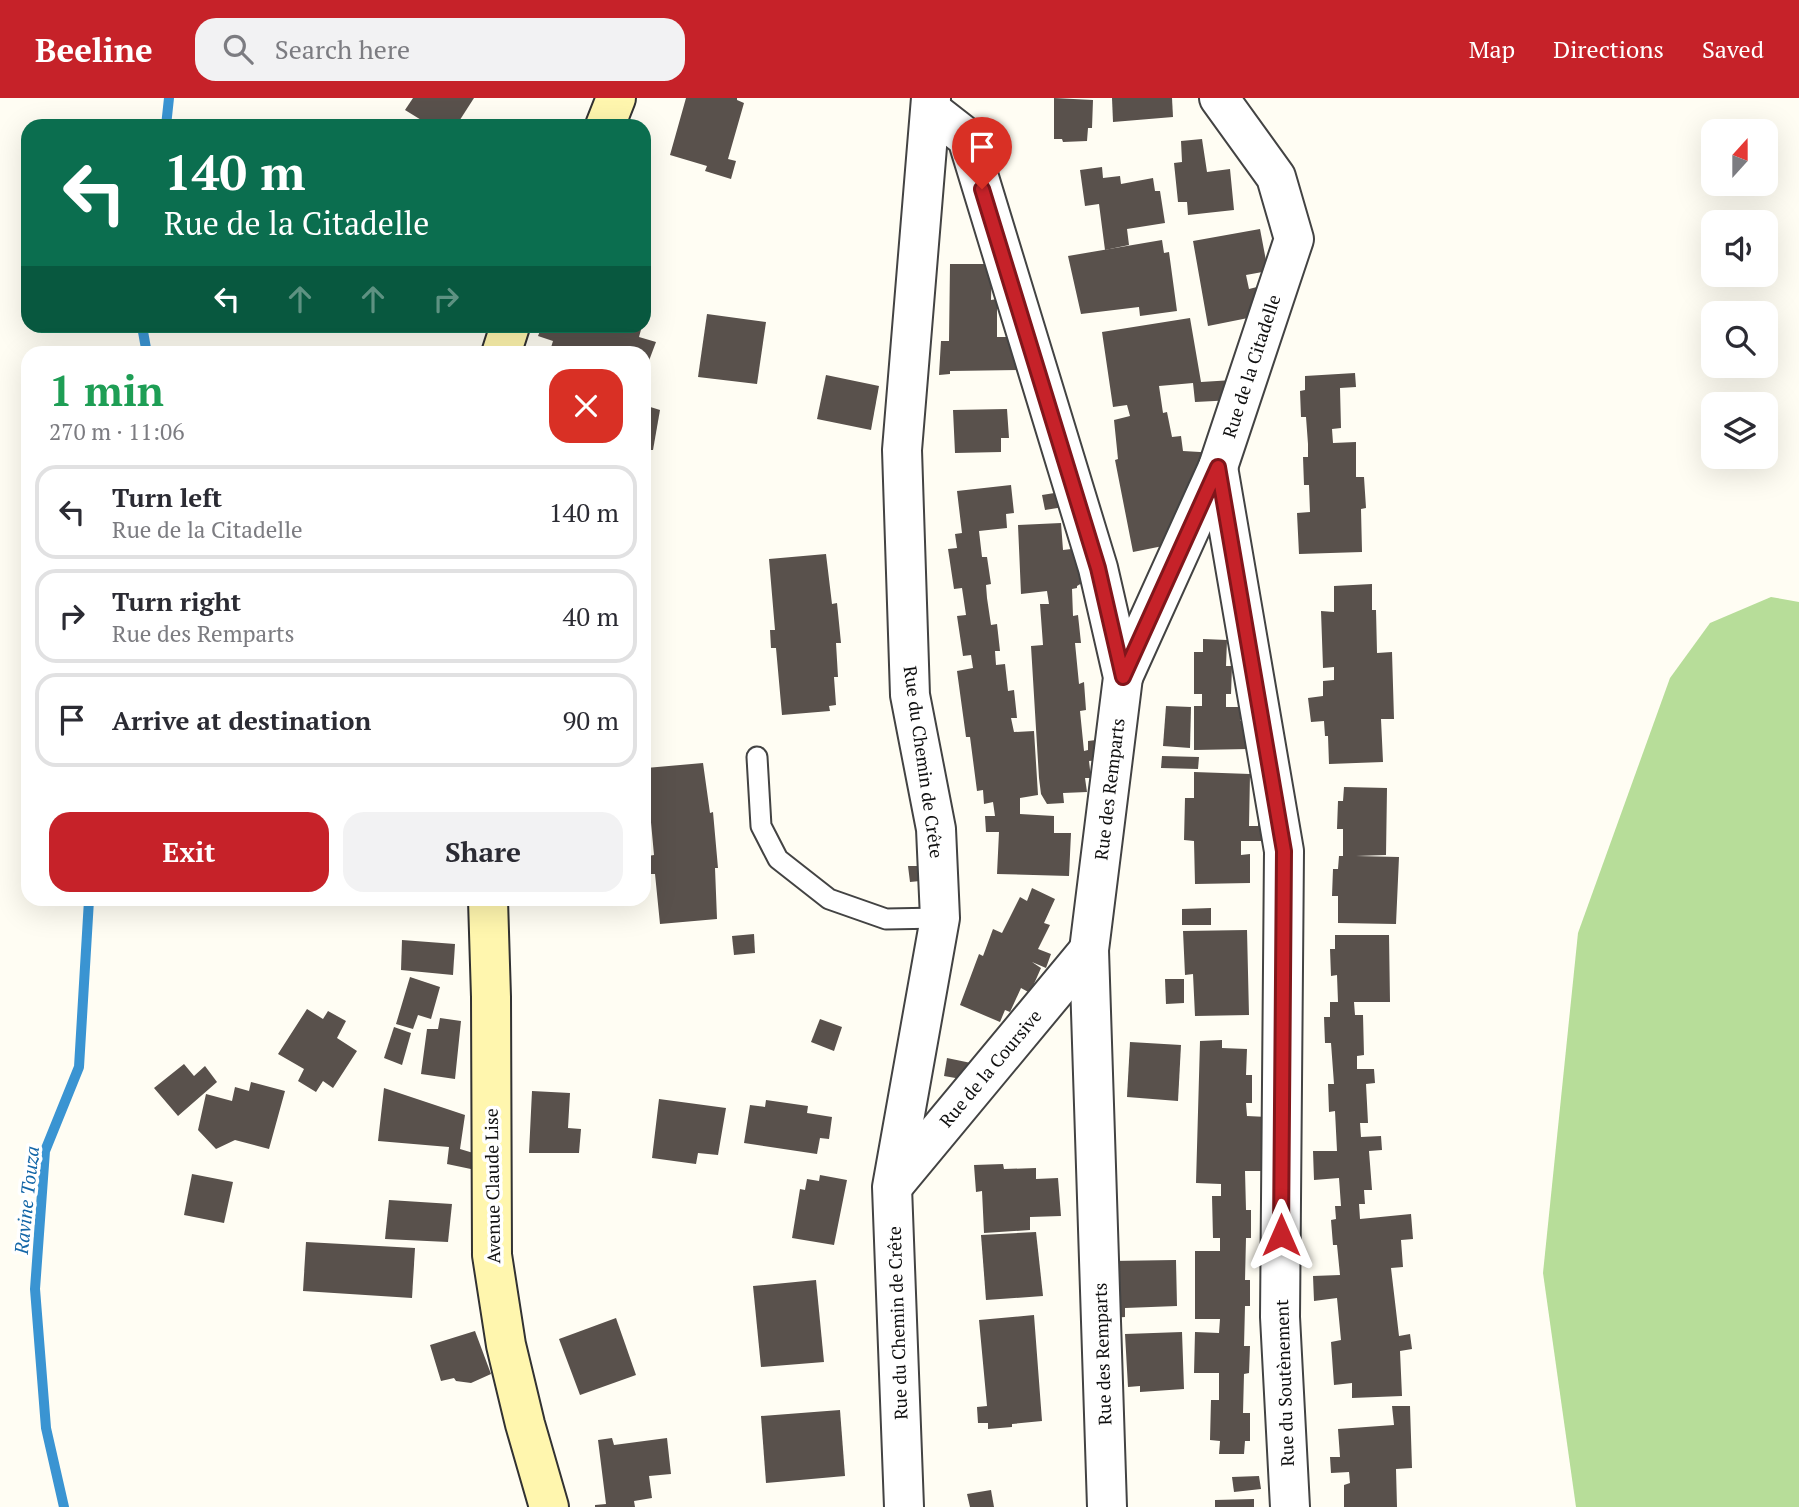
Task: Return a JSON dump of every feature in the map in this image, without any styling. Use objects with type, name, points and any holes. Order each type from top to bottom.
[{"type":"street","points":[[608,119],[615,98]]},
{"type":"street","name":"Rue de la Citadelle","points":[[1123,677],[1218,467],[1294,239],[1276,177],[1219,98]]},
{"type":"street","name":"Rue des Remparts","points":[[931,104],[967,138],[1098,568],[1123,677],[1089,950],[1107,1507]]},
{"type":"street","name":"Rue du Chemin de Crête","points":[[904,1507],[892,1187],[940,918],[936,829],[910,695],[902,450],[931,104]]},
{"type":"street","name":"Rue du Soutènement","points":[[1218,467],[1284,851],[1280,1317],[1290,1507]]},
{"type":"street","name":"Avenue Claude Lise","points":[[488,906],[492,1255],[506,1345],[549,1507]]},
{"type":"street","name":"Rue de la Coursive","points":[[892,1187],[1089,950]]},
{"type":"lane","points":[[757,757],[761,826],[778,859],[829,900],[886,919],[940,918]]},
{"type":"green space","points":[[1771,597],[1799,602],[1799,1507],[1576,1507],[1543,1273],[1578,933],[1670,678],[1710,623]]},
{"type":"building","points":[[413,98],[474,98],[460,119],[420,119],[405,110]]},
{"type":"building","points":[[686,98],[737,98],[744,103],[728,159],[736,161],[731,179],[705,171],[707,166],[670,155]]},
{"type":"building","points":[[1054,98],[1093,100],[1092,128],[1088,128],[1087,141],[1063,142],[1062,139],[1054,139]]},
{"type":"building","points":[[1112,98],[1172,98],[1173,117],[1113,122]]},
{"type":"building","points":[[1202,139],[1207,172],[1230,169],[1234,210],[1188,215],[1187,202],[1178,202],[1174,163],[1182,162],[1181,141]]},
{"type":"building","points":[[1102,167],[1103,178],[1120,176],[1121,184],[1153,178],[1155,191],[1160,191],[1165,223],[1127,229],[1129,245],[1105,250],[1099,204],[1085,206],[1080,170]]},
{"type":"building","points":[[1260,229],[1268,271],[1246,275],[1249,289],[1257,287],[1263,315],[1208,326],[1193,241]]},
{"type":"building","points":[[1162,240],[1164,253],[1169,252],[1177,311],[1140,316],[1139,307],[1081,314],[1068,256]]},
{"type":"building","points":[[950,264],[992,264],[991,300],[997,299],[997,337],[1024,337],[1019,370],[950,371],[950,374],[939,375],[941,341],[949,341]]},
{"type":"building","points":[[707,314],[766,322],[757,384],[698,377]]},
{"type":"building","points":[[1190,318],[1201,382],[1233,380],[1234,400],[1195,402],[1193,383],[1159,386],[1163,413],[1167,412],[1172,437],[1181,436],[1183,451],[1217,453],[1173,544],[1133,552],[1115,460],[1118,459],[1114,420],[1130,416],[1127,405],[1113,407],[1102,332]]},
{"type":"building","points":[[539,333],[640,333],[639,337],[656,342],[651,355],[651,346],[551,346],[553,341],[538,336]]},
{"type":"building","points":[[1355,373],[1356,387],[1340,388],[1341,428],[1332,429],[1333,443],[1356,442],[1356,477],[1364,477],[1366,508],[1361,509],[1362,552],[1299,554],[1297,513],[1310,512],[1309,485],[1304,485],[1303,457],[1308,457],[1306,417],[1301,417],[1300,391],[1305,390],[1305,376]]},
{"type":"building","points":[[826,375],[879,386],[871,430],[817,419]]},
{"type":"building","points":[[651,407],[660,410],[651,450]]},
{"type":"building","points":[[1007,409],[1009,438],[1001,438],[1001,452],[955,453],[953,410]]},
{"type":"building","points":[[1011,485],[1014,513],[1006,514],[1007,528],[979,531],[982,557],[987,557],[991,584],[986,585],[991,625],[997,624],[1000,651],[995,651],[996,665],[1005,664],[1008,691],[1014,690],[1017,718],[1011,718],[1014,732],[1034,731],[1038,795],[1020,798],[1020,814],[1054,816],[1054,833],[1071,833],[1069,876],[997,874],[999,832],[986,832],[985,816],[995,816],[993,802],[984,804],[983,790],[977,791],[970,737],[966,737],[957,671],[973,668],[971,655],[963,656],[957,616],[966,615],[962,588],[954,589],[948,549],[957,548],[955,534],[962,533],[957,491]]},
{"type":"building","points":[[1067,491],[1070,506],[1045,510],[1042,495]]},
{"type":"building","points":[[1061,523],[1063,550],[1080,548],[1082,583],[1072,589],[1073,616],[1078,615],[1081,643],[1075,643],[1079,684],[1084,682],[1086,710],[1080,711],[1084,751],[1088,750],[1088,741],[1112,738],[1111,759],[1089,761],[1091,778],[1085,778],[1087,792],[1063,793],[1064,803],[1047,804],[1041,794],[1039,778],[1031,646],[1043,645],[1040,604],[1049,604],[1047,591],[1021,594],[1018,525]]},
{"type":"building","points":[[826,554],[832,604],[837,603],[841,643],[836,643],[836,705],[829,706],[830,711],[782,715],[776,648],[771,648],[770,630],[775,630],[769,559]]},
{"type":"building","points":[[1372,584],[1372,610],[1376,610],[1377,653],[1392,652],[1394,719],[1381,719],[1383,762],[1329,764],[1328,736],[1325,736],[1324,721],[1311,722],[1308,698],[1323,696],[1323,681],[1334,680],[1334,667],[1323,668],[1321,611],[1334,612],[1334,586]]},
{"type":"building","points":[[1203,639],[1227,640],[1226,666],[1232,666],[1231,694],[1226,694],[1226,707],[1241,707],[1240,721],[1249,721],[1249,749],[1194,750],[1194,706],[1202,706],[1202,694],[1194,694],[1194,652],[1203,652]]},
{"type":"building","points":[[1166,706],[1191,707],[1190,748],[1163,746]]},
{"type":"building","points":[[1162,756],[1199,757],[1198,769],[1161,768]]},
{"type":"building","points":[[703,763],[710,813],[713,812],[718,868],[715,868],[717,919],[660,924],[655,874],[651,874],[651,856],[654,855],[651,768]]},
{"type":"building","points":[[1194,772],[1250,774],[1249,826],[1258,826],[1259,818],[1274,817],[1274,869],[1263,869],[1263,841],[1241,841],[1241,855],[1250,854],[1250,883],[1195,884],[1194,841],[1184,840],[1185,798],[1194,798]]},
{"type":"building","points":[[1344,787],[1387,788],[1386,855],[1356,856],[1399,857],[1396,924],[1338,923],[1338,896],[1332,896],[1333,869],[1338,869],[1339,856],[1343,856],[1343,829],[1337,829],[1338,801],[1343,801]]},
{"type":"building","points":[[908,866],[918,866],[920,881],[910,882]]},
{"type":"building","points":[[1032,888],[1055,899],[1044,923],[1050,925],[1038,949],[1051,954],[1046,968],[1032,962],[1041,968],[1030,993],[1021,988],[1010,1012],[1005,1010],[1000,1022],[960,1005],[979,954],[983,956],[993,929],[1002,933],[1020,897],[1027,901]]},
{"type":"building","points":[[1211,908],[1211,925],[1182,925],[1182,909]]},
{"type":"building","points":[[1247,930],[1249,1015],[1195,1016],[1193,974],[1185,975],[1183,931]]},
{"type":"building","points":[[754,934],[755,953],[734,955],[732,936]]},
{"type":"building","points":[[1335,935],[1389,935],[1390,1002],[1354,1002],[1355,1015],[1363,1015],[1364,1055],[1357,1056],[1357,1069],[1374,1069],[1375,1083],[1366,1084],[1368,1123],[1360,1123],[1361,1137],[1381,1136],[1382,1150],[1369,1151],[1372,1190],[1364,1190],[1365,1204],[1359,1204],[1360,1219],[1411,1214],[1413,1239],[1401,1240],[1403,1267],[1391,1268],[1399,1336],[1410,1334],[1412,1349],[1400,1351],[1402,1396],[1352,1398],[1352,1383],[1334,1385],[1331,1342],[1341,1340],[1337,1298],[1314,1301],[1313,1276],[1340,1275],[1331,1220],[1336,1219],[1335,1206],[1341,1206],[1339,1178],[1314,1180],[1313,1151],[1337,1151],[1335,1111],[1329,1112],[1328,1084],[1334,1084],[1331,1043],[1325,1043],[1324,1017],[1330,1017],[1330,1002],[1338,1002],[1337,975],[1331,976],[1330,949],[1335,949]]},
{"type":"building","points":[[402,940],[455,944],[453,975],[401,970]]},
{"type":"building","points":[[410,977],[440,987],[431,1019],[418,1015],[413,1029],[396,1024]]},
{"type":"building","points":[[1165,979],[1184,979],[1184,1003],[1166,1004]]},
{"type":"building","points":[[307,1009],[323,1019],[328,1011],[346,1021],[337,1038],[357,1051],[333,1088],[323,1081],[316,1092],[298,1081],[304,1069],[278,1054]]},
{"type":"building","points":[[440,1018],[461,1021],[455,1079],[421,1074],[427,1029],[438,1029]]},
{"type":"building","points":[[820,1019],[842,1027],[834,1051],[811,1042]]},
{"type":"building","points":[[394,1027],[411,1033],[402,1065],[384,1058]]},
{"type":"building","points":[[1222,1040],[1222,1048],[1247,1049],[1246,1075],[1252,1075],[1252,1103],[1246,1103],[1247,1116],[1267,1117],[1266,1171],[1245,1171],[1246,1210],[1251,1210],[1251,1238],[1246,1238],[1245,1280],[1250,1280],[1250,1306],[1245,1306],[1244,1346],[1250,1346],[1249,1373],[1244,1374],[1243,1413],[1250,1413],[1250,1441],[1245,1441],[1244,1454],[1219,1454],[1220,1441],[1210,1440],[1211,1400],[1219,1400],[1219,1373],[1194,1373],[1195,1332],[1219,1333],[1220,1319],[1195,1319],[1195,1251],[1220,1251],[1220,1238],[1213,1238],[1212,1196],[1221,1196],[1221,1184],[1196,1183],[1200,1041]]},
{"type":"building","points":[[1130,1042],[1181,1045],[1178,1101],[1127,1097]]},
{"type":"building","points":[[947,1058],[971,1063],[967,1080],[944,1076]]},
{"type":"building","points":[[184,1064],[194,1076],[205,1066],[217,1082],[178,1116],[154,1088]]},
{"type":"building","points":[[251,1082],[285,1091],[269,1149],[235,1140],[216,1149],[198,1130],[206,1094],[232,1101],[235,1087],[249,1091]]},
{"type":"building","points":[[384,1088],[465,1115],[460,1149],[490,1158],[490,1173],[447,1164],[449,1147],[378,1141]]},
{"type":"building","points":[[532,1091],[570,1093],[568,1128],[581,1129],[579,1153],[529,1153]]},
{"type":"building","points":[[659,1099],[726,1108],[718,1155],[698,1153],[696,1164],[652,1158]]},
{"type":"building","points":[[766,1100],[808,1106],[807,1113],[832,1117],[829,1139],[820,1138],[817,1154],[744,1143],[750,1105],[765,1107]]},
{"type":"building","points":[[1003,1164],[1004,1169],[1036,1168],[1036,1179],[1058,1178],[1061,1216],[1030,1217],[1030,1230],[984,1233],[982,1191],[976,1192],[974,1165]]},
{"type":"building","points":[[192,1174],[233,1182],[224,1223],[184,1215]]},
{"type":"building","points":[[820,1175],[847,1180],[834,1245],[792,1238],[800,1189],[805,1190],[807,1179],[819,1181]]},
{"type":"building","points":[[389,1200],[452,1204],[448,1242],[385,1239]]},
{"type":"building","points":[[1036,1232],[1043,1296],[986,1300],[981,1235]]},
{"type":"building","points":[[306,1242],[415,1248],[412,1298],[303,1291]]},
{"type":"building","points":[[1176,1260],[1177,1306],[1125,1308],[1125,1317],[1111,1318],[1111,1261]]},
{"type":"building","points":[[816,1280],[824,1362],[761,1367],[753,1286]]},
{"type":"building","points":[[1034,1315],[1042,1421],[988,1429],[988,1423],[978,1423],[977,1407],[987,1406],[979,1320]]},
{"type":"building","points":[[616,1318],[636,1375],[580,1395],[559,1339]]},
{"type":"building","points":[[475,1331],[491,1374],[471,1383],[456,1381],[454,1378],[441,1381],[430,1345]]},
{"type":"building","points":[[1182,1332],[1184,1389],[1140,1392],[1140,1386],[1128,1387],[1125,1334]]},
{"type":"building","points":[[1392,1406],[1410,1406],[1412,1468],[1396,1469],[1397,1507],[1344,1507],[1344,1485],[1350,1483],[1349,1472],[1331,1473],[1330,1457],[1340,1457],[1338,1429],[1394,1425]]},
{"type":"building","points":[[840,1410],[845,1476],[766,1483],[761,1416]]},
{"type":"building","points":[[612,1438],[614,1445],[667,1438],[671,1474],[649,1476],[652,1498],[634,1501],[635,1507],[595,1507],[606,1504],[598,1440]]},
{"type":"building","points":[[1259,1476],[1261,1489],[1234,1492],[1232,1477]]},
{"type":"building","points":[[991,1490],[994,1507],[970,1507],[967,1494]]},
{"type":"building","points":[[1254,1499],[1254,1507],[1215,1507],[1215,1500]]},
{"type":"waterway","name":"Ravine Touza","points":[[167,119],[169,98]]},
{"type":"waterway","name":"Ravine Touza","points":[[143,333],[146,346]]},
{"type":"waterway","name":"Ravine Touza","points":[[64,1507],[46,1428],[35,1289],[45,1151],[79,1067],[89,906]]},
{"type":"route","points":[[982,189],[1098,568],[1123,677],[1218,467],[1284,851],[1281,1235]]}]
